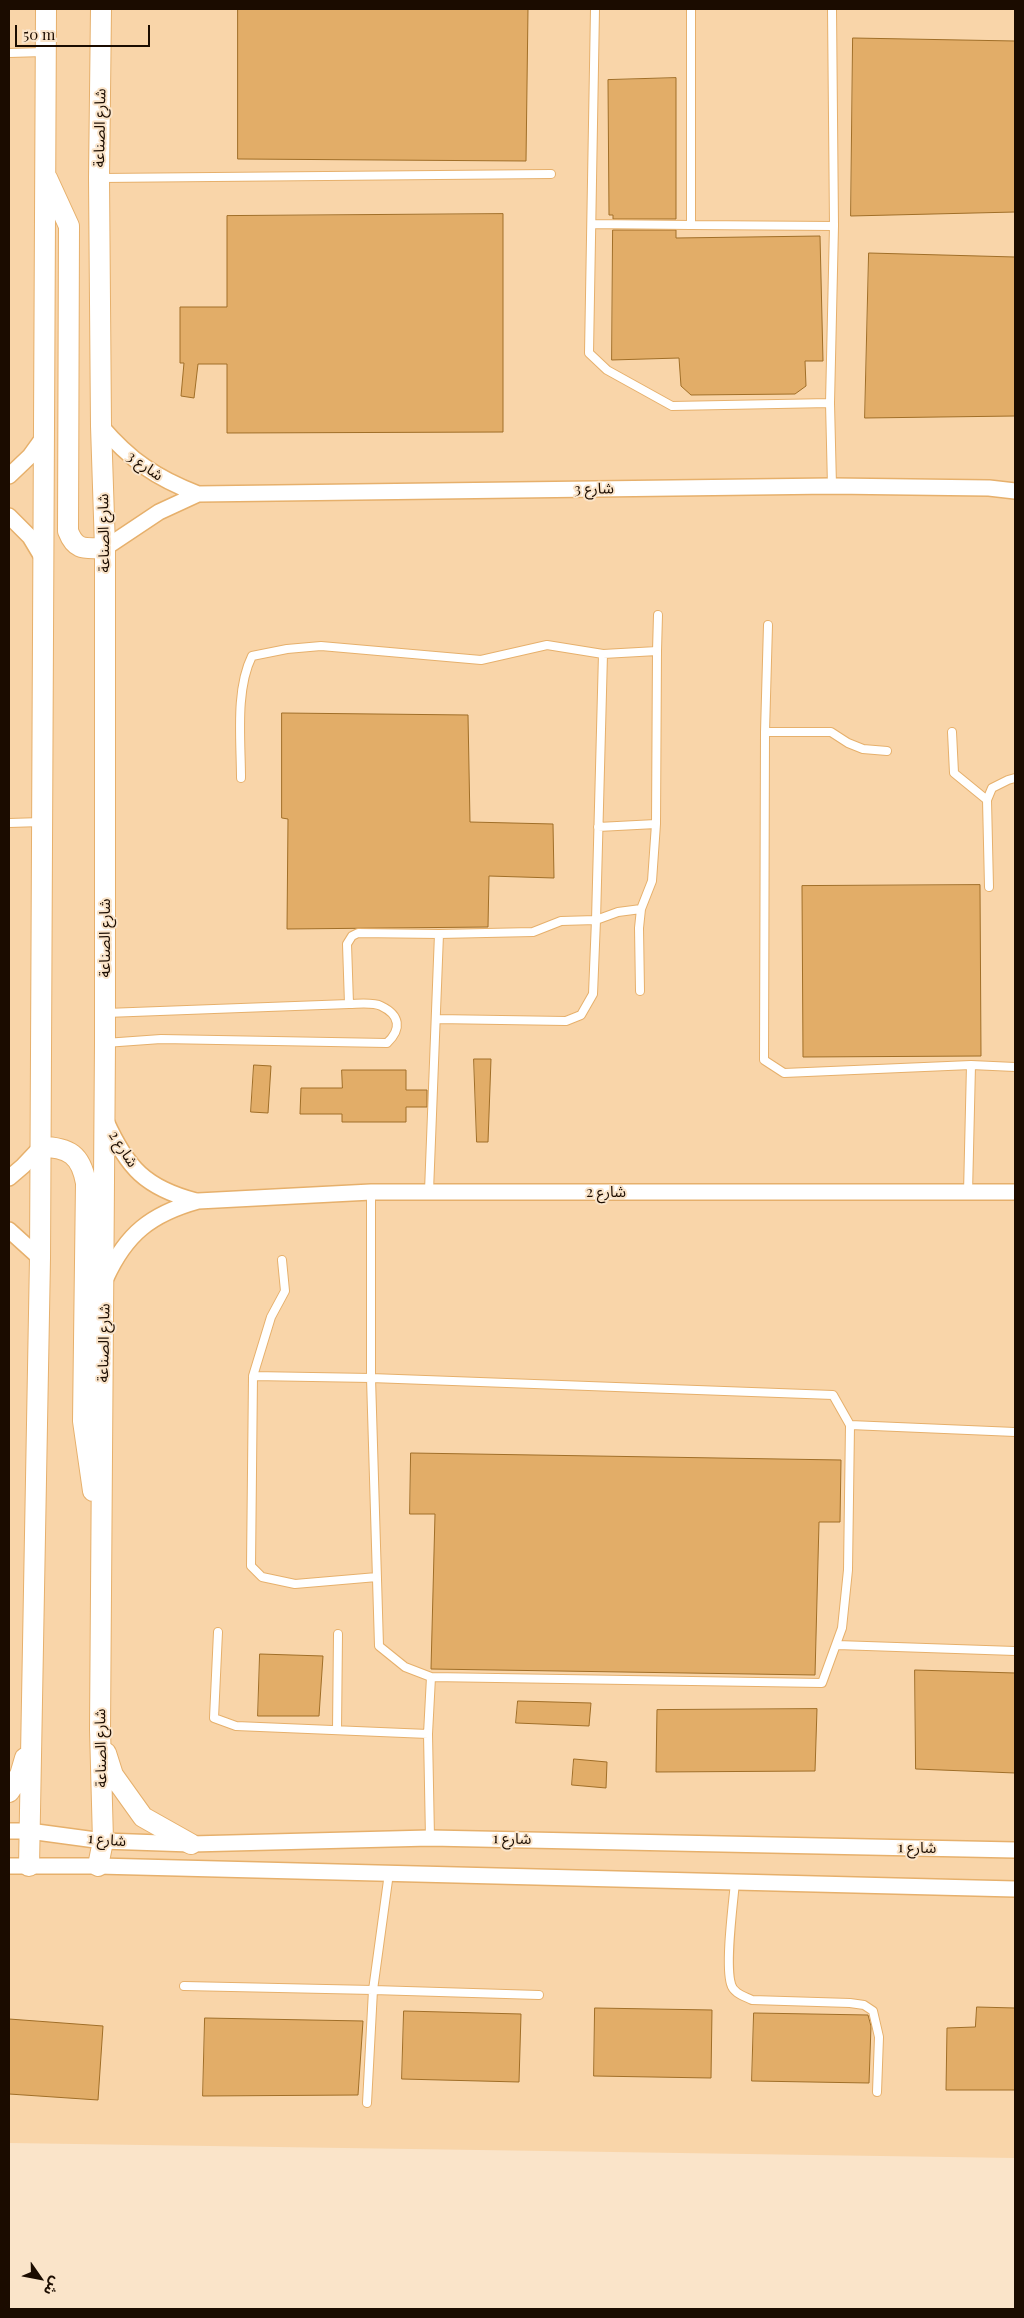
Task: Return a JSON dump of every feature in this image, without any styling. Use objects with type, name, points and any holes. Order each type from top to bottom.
[{"type":"street","points":[[19,1866],[29,1831],[40,1258],[46,9]]},
{"type":"street","name":"شارع الصناعة","points":[[98,1866],[103,1840],[100,1729],[105,1118],[105,548],[101,426],[99,178],[101,9]]},
{"type":"street","points":[[44,172],[69,226],[68,532],[73,542],[82,548],[105,548]]},
{"type":"street","name":"شارع 3","points":[[101,426],[120,449],[144,468],[170,483],[198,494],[832,486],[989,488],[1015,491]]},
{"type":"street","points":[[9,476],[30,456],[43,438]]},
{"type":"street","name":"شارع 3","points":[[989,488],[1015,481]]},
{"type":"street","name":"شارع 3","points":[[105,548],[159,512],[198,494]]},
{"type":"street","points":[[9,516],[30,537],[42,556]]},
{"type":"street","name":"شارع 2","points":[[105,1118],[127,1161],[147,1180],[171,1194],[198,1201]]},
{"type":"street","points":[[9,1178],[41,1147],[55,1147],[66,1150],[76,1157],[83,1168],[86,1184],[83,1421],[90,1480],[102,1525]]},
{"type":"street","name":"شارع 2","points":[[104,1281],[115,1257],[137,1231],[150,1220],[173,1208],[198,1201],[371,1192],[1015,1192]]},
{"type":"street","points":[[9,1230],[40,1258]]},
{"type":"street","points":[[100,1729],[113,1775],[143,1817],[191,1844]]},
{"type":"street","points":[[9,1792],[20,1775],[30,1742]]},
{"type":"street","name":"شارع 1","points":[[9,1830],[103,1840],[191,1844],[430,1838],[1015,1850]]},
{"type":"street","name":"شارع 1","points":[[19,1866],[98,1866],[1015,1889]]},
{"type":"lane","points":[[595,9],[589,353],[607,370],[672,406],[830,403]]},
{"type":"lane","points":[[691,9],[691,225]]},
{"type":"lane","points":[[832,9],[834,226],[830,403],[832,486]]},
{"type":"lane","points":[[9,53],[46,52]]},
{"type":"lane","points":[[99,178],[551,174]]},
{"type":"lane","points":[[592,224],[834,226]]},
{"type":"lane","points":[[640,991],[638,928],[641,909],[652,881],[656,824],[658,615]]},
{"type":"lane","points":[[768,625],[765,732],[764,1060],[784,1073],[971,1065],[1015,1067]]},
{"type":"lane","points":[[241,778],[242,684],[246,668],[252,656],[287,649],[321,646],[480,660],[547,645],[603,654],[657,651]]},
{"type":"lane","points":[[436,1019],[566,1021],[581,1015],[593,994],[603,654]]},
{"type":"lane","points":[[765,732],[831,732],[848,743],[863,749],[887,751]]},
{"type":"lane","points":[[952,732],[954,773],[988,800]]},
{"type":"lane","points":[[988,887],[988,800],[992,788],[1015,778]]},
{"type":"lane","points":[[9,823],[42,822]]},
{"type":"lane","points":[[598,827],[656,824]]},
{"type":"lane","points":[[350,1004],[347,944],[352,936],[358,933],[532,932],[560,921],[596,920],[618,912],[641,909]]},
{"type":"lane","points":[[429,1192],[439,934]]},
{"type":"lane","points":[[105,1013],[350,1004],[380,1005],[395,1018],[397,1025],[396,1035],[387,1043],[161,1039],[105,1043]]},
{"type":"lane","points":[[968,1193],[971,1065]]},
{"type":"lane","points":[[253,1376],[371,1378],[833,1396],[850,1425],[848,1570],[842,1628],[822,1683],[431,1677],[405,1667],[379,1646],[371,1378],[371,1192]]},
{"type":"lane","points":[[282,1260],[284,1291],[271,1317],[253,1376],[251,1566],[262,1577],[296,1584],[376,1578]]},
{"type":"lane","points":[[850,1425],[1015,1432]]},
{"type":"lane","points":[[218,1632],[214,1718],[236,1726],[428,1734]]},
{"type":"lane","points":[[338,1634],[338,1730]]},
{"type":"lane","points":[[837,1645],[1015,1652]]},
{"type":"lane","points":[[430,1838],[428,1734],[431,1677]]},
{"type":"lane","points":[[367,2103],[373,1990],[389,1873]]},
{"type":"lane","points":[[734,1882],[729,1970],[731,1986],[739,1994],[752,2000],[850,2002],[864,2005],[873,2011],[879,2037],[877,2092]]},
{"type":"lane","points":[[184,1986],[539,1995]]},
{"type":"shaded area","points":[[9,9],[1015,9],[1015,2158],[9,2143]]},
{"type":"building","points":[[238,9],[528,9],[526,161],[238,159]]},
{"type":"building","points":[[853,38],[1015,41],[1015,212],[851,216]]},
{"type":"building","points":[[676,78],[676,219],[613,219],[613,215],[609,215],[608,80]]},
{"type":"building","points":[[503,214],[503,432],[227,433],[227,364],[198,364],[194,398],[181,396],[184,363],[180,363],[180,307],[227,307],[227,216]]},
{"type":"building","points":[[613,230],[676,230],[676,238],[820,236],[823,361],[805,361],[806,386],[795,394],[691,395],[681,386],[679,358],[612,360]]},
{"type":"building","points":[[869,253],[1015,257],[1015,416],[865,418]]},
{"type":"building","points":[[282,713],[468,715],[470,822],[553,824],[554,878],[489,876],[488,927],[287,929],[288,819],[282,818]]},
{"type":"building","points":[[980,885],[981,1056],[803,1057],[802,886]]},
{"type":"building","points":[[474,1059],[491,1059],[488,1142],[477,1142]]},
{"type":"building","points":[[254,1065],[271,1066],[268,1113],[251,1112]]},
{"type":"building","points":[[342,1070],[406,1070],[406,1090],[427,1090],[427,1107],[406,1107],[406,1122],[342,1122],[342,1114],[300,1114],[301,1088],[342,1088]]},
{"type":"building","points":[[411,1453],[841,1460],[840,1522],[819,1522],[815,1675],[431,1669],[435,1514],[410,1514]]},
{"type":"building","points":[[260,1654],[323,1656],[319,1716],[258,1716]]},
{"type":"building","points":[[915,1670],[1015,1673],[1015,1773],[916,1769]]},
{"type":"building","points":[[518,1701],[591,1703],[589,1726],[516,1723]]},
{"type":"building","points":[[817,1709],[815,1771],[656,1772],[657,1710]]},
{"type":"building","points":[[574,1759],[607,1762],[606,1788],[572,1785]]},
{"type":"building","points":[[977,2007],[1015,2008],[1015,2090],[946,2090],[947,2028],[975,2027]]},
{"type":"building","points":[[595,2008],[712,2010],[711,2078],[594,2076]]},
{"type":"building","points":[[404,2011],[521,2014],[519,2082],[402,2079]]},
{"type":"building","points":[[754,2013],[868,2015],[871,2026],[869,2083],[752,2081]]},
{"type":"building","points":[[205,2018],[363,2021],[358,2095],[203,2096]]},
{"type":"building","points":[[9,2019],[103,2026],[98,2100],[9,2094]]}]
